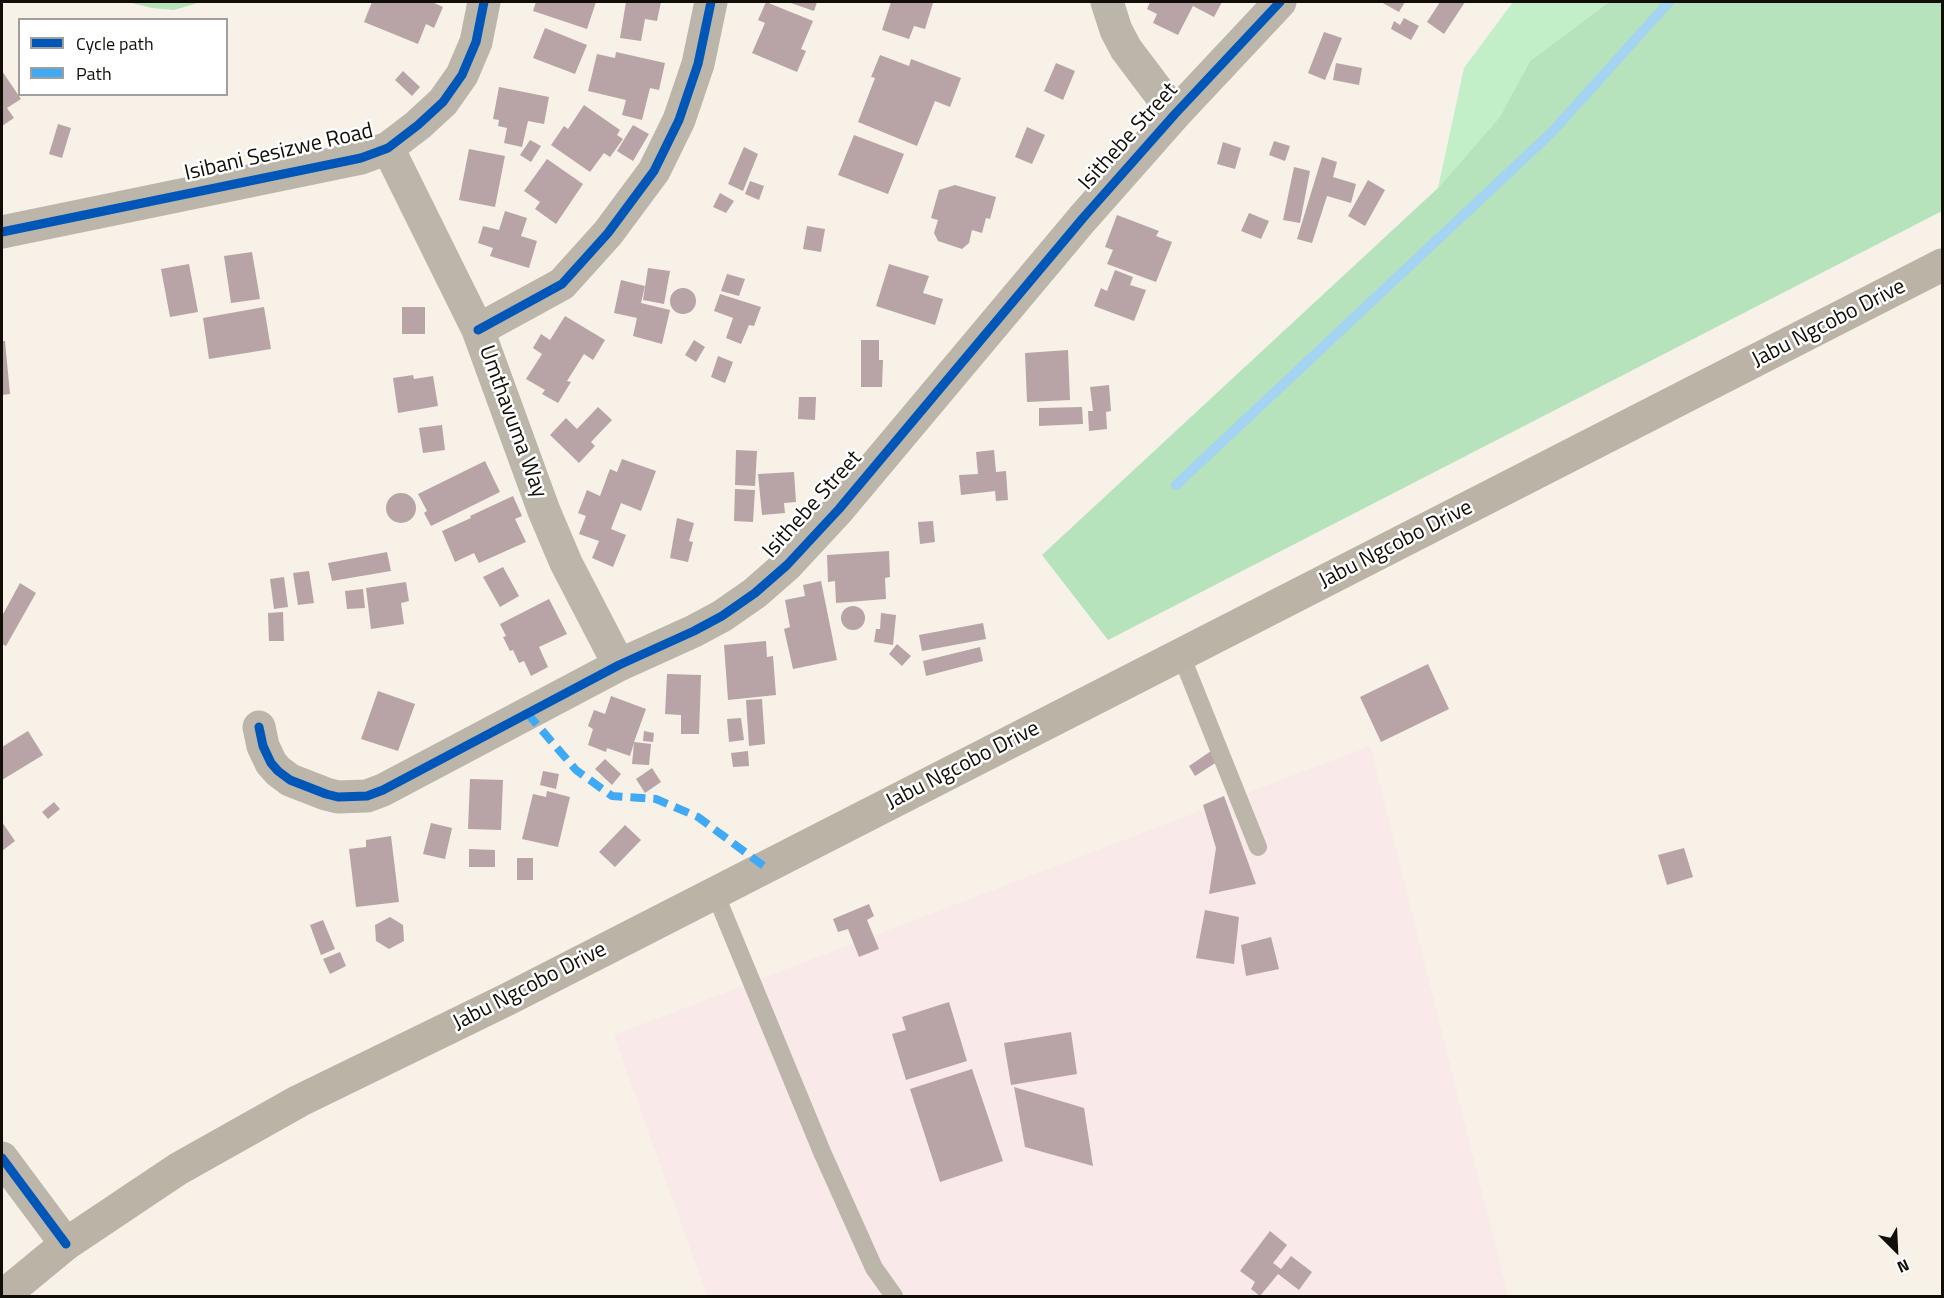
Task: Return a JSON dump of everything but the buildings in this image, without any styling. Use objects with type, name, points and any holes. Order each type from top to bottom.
[{"type":"main road","name":"Jabu Ngcobo Drive","points":[[3,1296],[66,1244],[178,1169],[299,1101],[508,999],[1942,265]]},
{"type":"street","name":"Isibani Sesizwe Road","points":[[2,232],[361,158],[388,148],[418,126],[443,102],[462,75],[476,42],[484,2]]},
{"type":"street","points":[[478,330],[562,284],[609,233],[654,171],[680,120],[698,64],[711,2]]},
{"type":"street","points":[[1107,2],[1116,30],[1126,49],[1175,114]]},
{"type":"street","name":"Isithebe Street","points":[[259,726],[263,746],[271,763],[290,780],[338,797],[367,796],[383,790],[619,665],[694,631],[722,616],[755,593],[787,565],[839,509],[1083,218],[1175,114],[1280,2]]},
{"type":"street","name":"Umthavuma Way","points":[[388,148],[478,330],[544,511],[566,564],[619,665]]},
{"type":"street","points":[[2,1158],[66,1244]]},
{"type":"lane","points":[[1181,655],[1258,847]]},
{"type":"lane","points":[[715,893],[822,1152],[874,1269],[894,1296]]},
{"type":"shaded area","points":[[1370,746],[1508,1296],[707,1296],[614,1035]]},
{"type":"green space","points":[[128,2],[201,2],[174,10]]},
{"type":"green space","points":[[1513,2],[1609,2],[1530,61],[1499,118],[1438,188],[1464,68]]},
{"type":"green space","points":[[1609,2],[1942,2],[1942,211],[1108,640],[1042,555],[1438,188],[1499,118],[1530,61]]},
{"type":"waterway","points":[[1176,485],[1552,132],[1669,2]]},
{"type":"marked path","points":[[527,713],[576,770],[612,796],[656,799],[698,817],[765,867]]},
{"type":"cycle path","points":[[2,232],[361,158],[388,148],[443,102],[462,75],[476,42],[484,2]]},
{"type":"cycle path","points":[[478,330],[562,284],[608,233],[654,171],[679,120],[698,64],[711,2]]},
{"type":"cycle path","points":[[259,727],[263,746],[271,763],[290,780],[338,797],[367,796],[383,790],[619,665],[694,631],[722,616],[755,593],[787,565],[839,509],[1083,218],[1175,114],[1280,2]]},
{"type":"cycle path","points":[[2,1158],[66,1244]]}]
